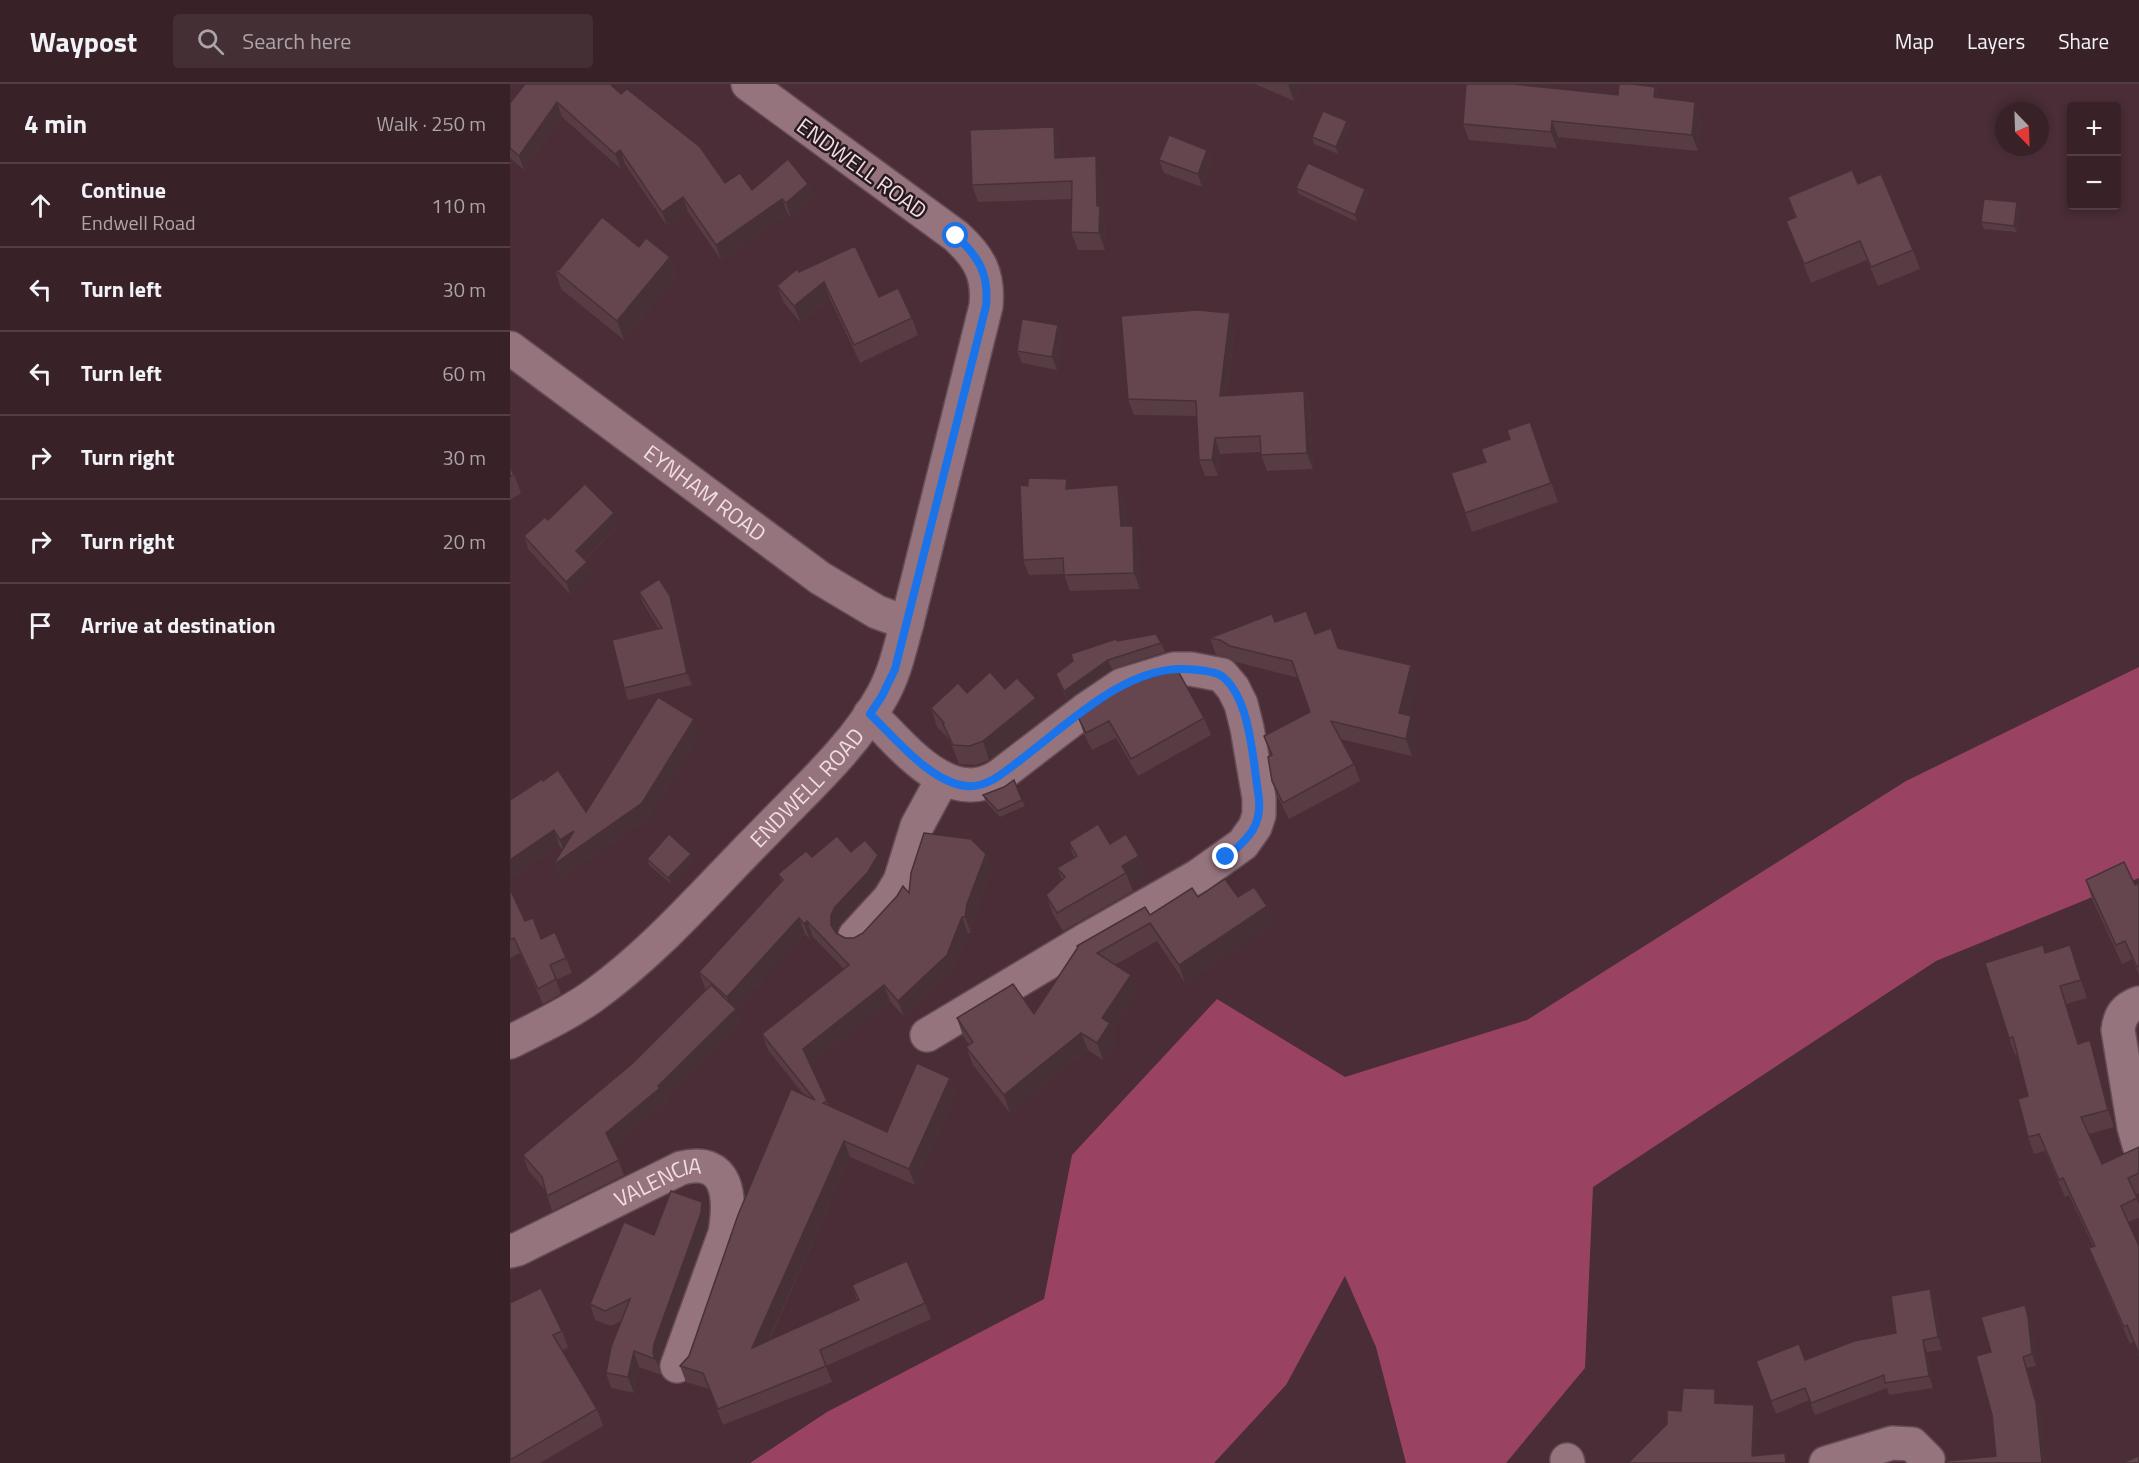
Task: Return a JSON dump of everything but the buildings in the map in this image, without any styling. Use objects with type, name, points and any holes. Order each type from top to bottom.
[{"type":"street","name":"ENDWELL ROAD","points":[[510,1042],[593,996],[636,961],[821,775],[850,741],[882,696],[895,669],[986,306],[985,277],[974,255],[956,236],[748,84]]},
{"type":"street","name":"EYNHAM ROAD","points":[[510,348],[820,578],[878,612],[907,623]]},
{"type":"street","points":[[870,714],[918,760],[943,778],[968,786],[989,782],[1122,685],[1174,669],[1191,669],[1222,675],[1233,688],[1241,704],[1247,728],[1259,798],[1259,815],[1255,827],[1243,844],[1198,876],[927,1035]]},
{"type":"street","points":[[855,936],[890,899],[900,881],[917,826],[943,778]]},
{"type":"street","points":[[2139,1003],[2125,1010],[2119,1019],[2118,1030],[2132,1078],[2134,1127],[2139,1145]]},
{"type":"street","name":"VALENCIA","points":[[510,1251],[681,1168],[704,1165],[715,1172],[727,1194],[729,1210],[725,1233],[676,1366]]},
{"type":"street","points":[[1826,1463],[1892,1443],[1912,1444],[1928,1461],[1927,1463]]},
{"type":"shaded area","points":[[2139,667],[2139,878],[1936,961],[1593,1187],[1585,1368],[1506,1463],[1406,1463],[1376,1347],[1345,1276],[1286,1385],[1214,1463],[750,1463],[827,1412],[1044,1299],[1072,1155],[1217,999],[1345,1077],[1527,1020],[1906,781]]},
{"type":"route","points":[[956,236],[979,262],[985,277],[986,306],[895,669],[870,714],[929,770],[956,784],[979,786],[999,776],[1085,710],[1122,685],[1174,669],[1191,669],[1222,675],[1233,688],[1241,704],[1259,798],[1259,815],[1255,827],[1243,844],[1226,857]]}]
